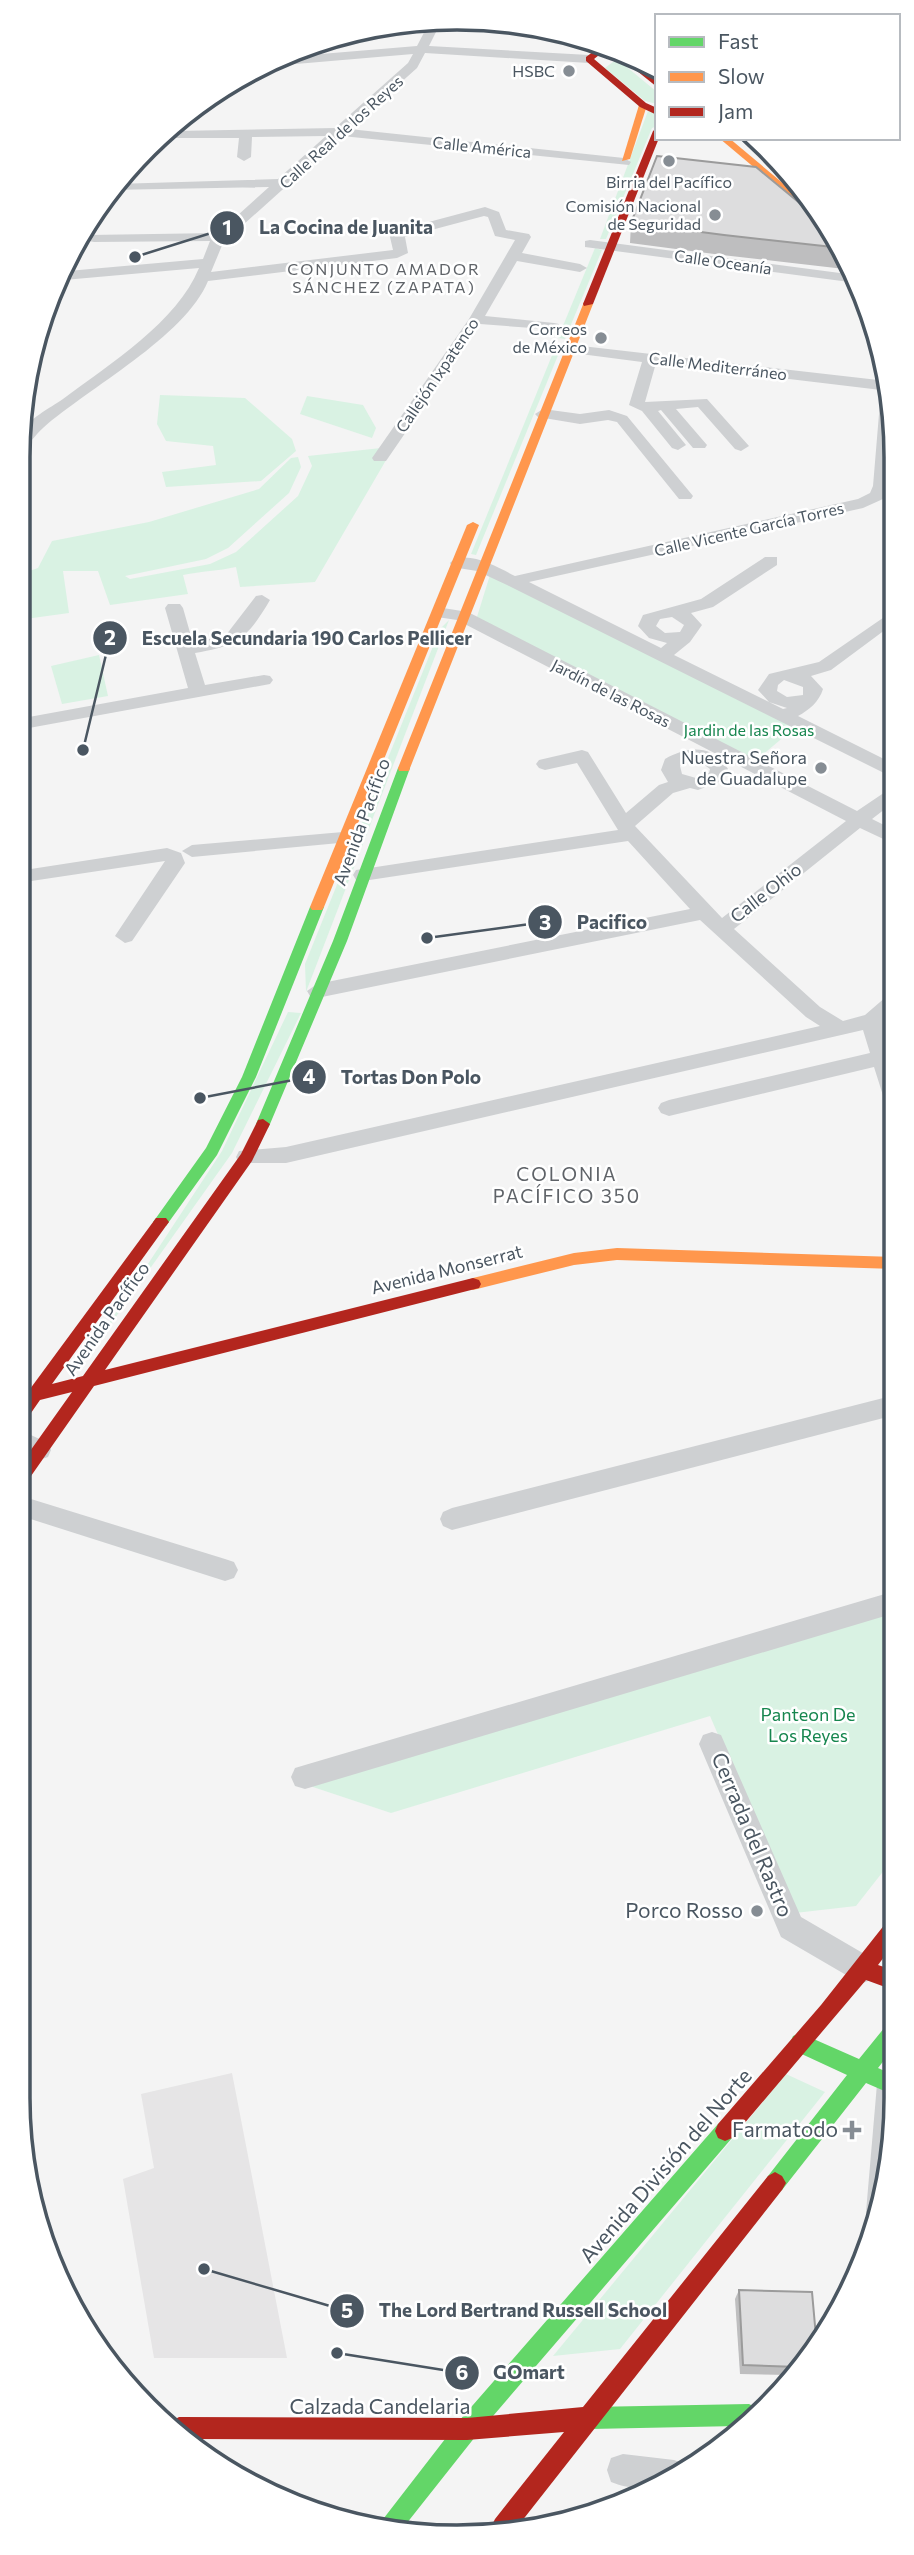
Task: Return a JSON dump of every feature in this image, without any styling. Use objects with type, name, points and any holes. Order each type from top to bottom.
[{"type":"street","name":"Calle Real de los Reyes","points":[[31,431],[170,321],[197,290],[199,278],[222,237],[413,65],[424,49],[431,31]]},
{"type":"street","points":[[299,60],[424,49],[589,59],[650,108],[622,168]]},
{"type":"street","points":[[589,59],[597,53]]},
{"type":"street","points":[[176,135],[336,136]]},
{"type":"street","points":[[172,139],[336,136]]},
{"type":"street","name":"Calle América","points":[[336,136],[622,168]]},
{"type":"street","points":[[244,157],[246,137]]},
{"type":"street","name":"Avenida Pacífico","points":[[30,1443],[90,1378],[247,1157],[283,1081],[340,941],[481,566],[611,247],[650,165],[655,140]]},
{"type":"street","points":[[725,140],[798,201]]},
{"type":"street","points":[[749,177],[775,181]]},
{"type":"street","points":[[126,188],[285,183]]},
{"type":"street","points":[[199,278],[397,254],[401,253],[397,237],[400,234],[485,211],[494,215],[500,233],[524,237],[514,256],[577,274],[592,238]]},
{"type":"street","points":[[94,239],[222,237]]},
{"type":"street","name":"Calle Oceanía","points":[[592,238],[611,247],[845,278]]},
{"type":"street","name":"Callejón Ixpatenco","points":[[380,458],[476,318],[514,256]]},
{"type":"street","points":[[70,276],[208,263]]},
{"type":"street","points":[[476,318],[556,321],[544,352]]},
{"type":"street","name":"Calle Mediterráneo","points":[[544,352],[569,349],[878,385]]},
{"type":"street","points":[[650,358],[636,403],[647,407],[702,402],[741,446]]},
{"type":"street","points":[[664,404],[699,445]]},
{"type":"street","points":[[647,407],[678,445]]},
{"type":"street","points":[[543,414],[580,419],[609,415],[622,419],[685,496]]},
{"type":"street","name":"Calle Vicente García Torres","points":[[513,581],[863,503],[877,496],[881,486],[884,451]]},
{"type":"street","name":"Avenida Pacífico","points":[[30,1402],[212,1151],[248,1077],[282,996],[343,838],[479,512]]},
{"type":"street","points":[[626,637],[655,615],[707,603],[771,561]]},
{"type":"street","points":[[457,563],[481,566],[513,581],[884,767]]},
{"type":"street","points":[[186,649],[228,642],[241,635],[262,600]]},
{"type":"street","points":[[663,655],[689,631],[707,603]]},
{"type":"street","points":[[174,608],[198,692]]},
{"type":"street","points":[[673,612],[683,615],[689,631]]},
{"type":"street","name":"Jardín de las Rosas","points":[[437,613],[462,616],[884,833]]},
{"type":"street","points":[[649,619],[647,626],[652,633],[662,638],[689,631]]},
{"type":"street","points":[[747,697],[783,675],[794,675],[825,666],[884,623]]},
{"type":"street","points":[[785,716],[811,694],[825,666]]},
{"type":"street","points":[[794,675],[803,678],[811,694]]},
{"type":"street","points":[[30,723],[264,680]]},
{"type":"street","points":[[768,682],[767,690],[773,698],[783,702],[811,694]]},
{"type":"street","points":[[666,789],[671,762],[687,754],[704,740]]},
{"type":"street","points":[[687,754],[708,757],[719,769]]},
{"type":"street","points":[[545,764],[582,756],[628,830],[721,929]]},
{"type":"street","points":[[363,874],[628,830],[666,789],[686,783],[709,782],[734,756]]},
{"type":"street","points":[[670,770],[675,778],[686,783]]},
{"type":"street","name":"Calle Ohio","points":[[840,1030],[813,1012],[721,929],[884,800]]},
{"type":"street","points":[[192,851],[343,838]]},
{"type":"street","points":[[30,875],[167,854],[174,857],[175,863],[125,936]]},
{"type":"street","points":[[282,996],[315,997],[704,912]]},
{"type":"street","points":[[247,1157],[286,1155],[840,1030],[872,1021],[884,1010]]},
{"type":"street","points":[[670,1108],[884,1057],[874,1039],[872,1021]]},
{"type":"street","name":"Avenida Monserrat","points":[[30,1395],[574,1259],[617,1254],[884,1263]]},
{"type":"street","points":[[452,1519],[884,1408]]},
{"type":"street","points":[[30,1508],[225,1570]]},
{"type":"street","points":[[305,1777],[884,1605]]},
{"type":"street","name":"Cerrada del Rastro","points":[[712,1744],[791,1927],[863,1969]]},
{"type":"street","name":"Avenida División del Norte","points":[[394,2521],[467,2429],[884,1942]]},
{"type":"street","points":[[863,1969],[884,1977]]},
{"type":"street","points":[[800,2043],[884,2080]]},
{"type":"street","points":[[507,2522],[884,2044]]},
{"type":"street","name":"Calzada Candelaria","points":[[186,2428],[467,2429],[590,2418],[743,2415]]},
{"type":"street","points":[[622,2470],[659,2474]]},
{"type":"shaded area","points":[[232,2073],[287,2358],[154,2358],[123,2179],[154,2168],[141,2094]]},
{"type":"green space","points":[[616,60],[620,62],[655,90],[655,104],[645,101],[605,68]]},
{"type":"green space","points":[[648,111],[655,113],[655,127],[652,128],[606,239],[600,239]]},
{"type":"green space","points":[[595,248],[602,250],[565,339],[558,338]]},
{"type":"green space","points":[[553,353],[559,353],[476,555],[471,554]]},
{"type":"green space","points":[[160,395],[245,398],[292,439],[296,451],[261,481],[166,487],[162,472],[216,465],[213,446],[166,441],[157,424]]},
{"type":"green space","points":[[307,396],[363,405],[376,428],[372,438],[300,414]]},
{"type":"green space","points":[[396,443],[315,582],[240,587],[236,567],[183,575],[188,594],[110,605],[98,571],[63,571],[69,613],[30,618],[30,571],[38,568],[52,541],[149,522],[259,489],[291,458],[298,457],[301,467],[289,493],[228,548],[206,559],[125,576],[130,579],[210,564],[236,552],[298,496],[312,466],[308,456],[381,448]]},
{"type":"green space","name":"Jardin de las Rosas","points":[[490,575],[798,725],[754,762],[476,620]]},
{"type":"green space","points":[[449,620],[306,992],[305,964],[440,629]]},
{"type":"green space","points":[[99,655],[108,696],[62,704],[51,666]]},
{"type":"green space","points":[[288,1012],[301,1013],[232,1153],[83,1363],[222,1151]]},
{"type":"green space","name":"Panteon De Los Reyes","points":[[884,1612],[884,1870],[856,1906],[795,1913],[710,1716],[391,1813],[310,1786]]},
{"type":"green space","points":[[786,2074],[825,2092],[620,2349],[553,2356]]},
{"type":"building","name":"Comisión Nacional de Seguridad","points":[[657,156],[756,167],[801,204],[829,247],[724,235],[631,223]]},
{"type":"building","points":[[739,2290],[812,2292],[815,2330],[789,2367],[743,2365]]},
{"type":"traffic: fast","points":[[263,1124],[340,941],[404,768]]},
{"type":"traffic: fast","points":[[161,1222],[212,1151],[249,1077],[317,907]]},
{"type":"traffic: fast","points":[[800,2043],[884,2081]]},
{"type":"traffic: fast","points":[[775,2183],[884,2044]]},
{"type":"traffic: fast","points":[[394,2521],[467,2429],[725,2131]]},
{"type":"traffic: fast","points":[[590,2418],[743,2415]]},
{"type":"traffic: slow","points":[[625,159],[643,105]]},
{"type":"traffic: slow","points":[[725,140],[799,201]]},
{"type":"traffic: slow","points":[[404,768],[588,304]]},
{"type":"traffic: slow","points":[[317,907],[473,525]]},
{"type":"traffic: slow","points":[[473,1284],[574,1259],[617,1254],[884,1263]]},
{"type":"traffic: jam","points":[[597,53],[589,59],[643,105],[655,111]]},
{"type":"traffic: jam","points":[[644,73],[655,82]]},
{"type":"traffic: jam","points":[[588,304],[655,136]]},
{"type":"traffic: jam","points":[[30,1464],[247,1157],[263,1124]]},
{"type":"traffic: jam","points":[[30,1402],[161,1222]]},
{"type":"traffic: jam","points":[[30,1396],[473,1284]]},
{"type":"traffic: jam","points":[[725,2131],[828,2012],[884,1941]]},
{"type":"traffic: jam","points":[[863,1969],[884,1977]]},
{"type":"traffic: jam","points":[[507,2522],[775,2183]]},
{"type":"traffic: jam","points":[[186,2428],[467,2429],[590,2418]]},
{"type":"place","name":"HSBC","points":[[569,71]]},
{"type":"place","name":"Birria del Pacífico","points":[[669,161]]},
{"type":"place","name":"Comisión Nacional de Seguridad","points":[[715,215]]},
{"type":"place","name":"La Cocina de Juanita","points":[[135,257]]},
{"type":"place","name":"Correos de México","points":[[601,338]]},
{"type":"place","name":"Escuela Secundaria 190 Carlos Pellicer","points":[[83,750]]},
{"type":"place","name":"Nuestra Señora de Guadalupe","points":[[821,768]]},
{"type":"place","name":"Pacifico","points":[[427,938]]},
{"type":"place","name":"Tortas Don Polo","points":[[200,1098]]},
{"type":"place","name":"Porco Rosso","points":[[757,1911]]},
{"type":"place","name":"Farmatodo","points":[[852,2130]]},
{"type":"place","name":"The Lord Bertrand Russell School","points":[[204,2269]]},
{"type":"place","name":"GOmart","points":[[337,2353]]},
{"type":"district","name":"CONJUNTO AMADOR SÁNCHEZ (ZAPATA)","points":[[384,278]]},
{"type":"district","name":"COLONIA PACÍFICO 350","points":[[567,1185]]}]
